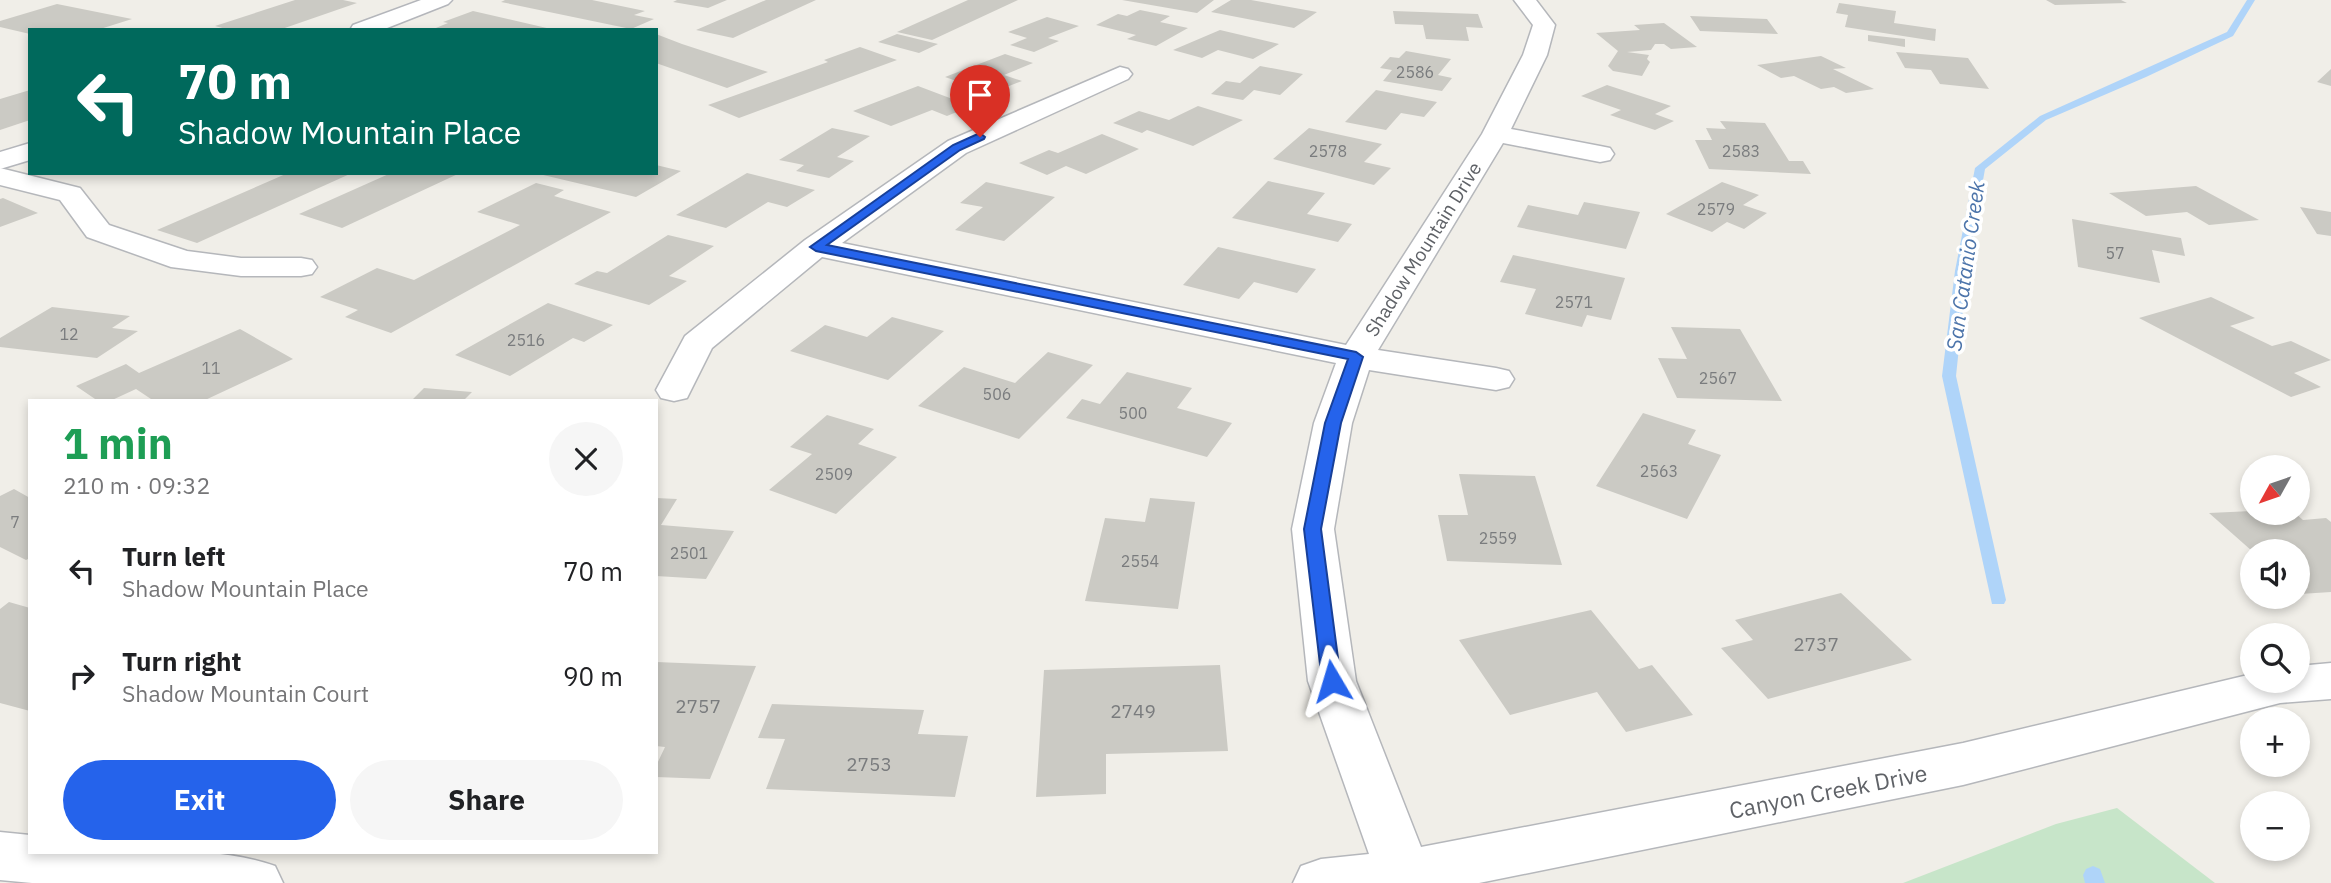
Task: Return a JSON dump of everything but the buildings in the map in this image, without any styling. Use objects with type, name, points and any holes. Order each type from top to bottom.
[{"type":"street","points":[[366,28],[442,0]]},
{"type":"street","name":"Shadow Mountain Drive","points":[[1404,874],[1332,681],[1312,529],[1333,423],[1356,357],[1495,134],[1535,55],[1544,25],[1531,1]]},
{"type":"street","points":[[674,390],[697,343],[816,247],[957,147],[1119,74]]},
{"type":"street","points":[[1495,134],[1600,154]]},
{"type":"street","points":[[0,162],[28,152]]},
{"type":"street","points":[[0,176],[70,194],[98,231],[182,260],[241,267],[301,267]]},
{"type":"street","points":[[816,247],[1356,357],[1496,379]]},
{"type":"street","name":"Canyon Creek Drive","points":[[1321,883],[1404,874],[1963,764],[2280,685],[2331,681]]},
{"type":"street","points":[[0,856],[255,883]]},
{"type":"green space","points":[[2117,808],[2215,883],[1903,883],[2056,824]]},
{"type":"waterway","name":"San Catanio Creek","points":[[1998,600],[1949,376],[1961,271],[1980,168],[2043,118],[2230,34],[2251,0]]},
{"type":"waterway","name":"San Catanio Creek","points":[[2093,875],[2095,883]]},
{"type":"route","points":[[980,137],[957,147],[816,247],[1356,357],[1333,423],[1312,529],[1332,681]]}]
